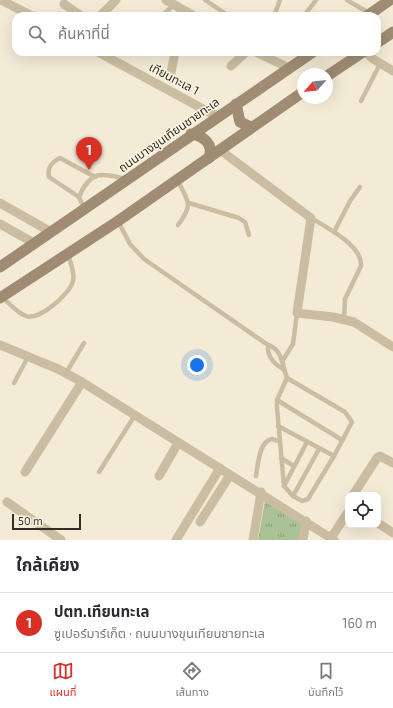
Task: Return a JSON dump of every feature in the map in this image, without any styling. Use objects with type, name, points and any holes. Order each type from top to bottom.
[{"type":"main road","points":[[373,12],[390,0]]},
{"type":"main road","points":[[381,40],[393,32]]},
{"type":"main road","name":"ถนนบางขุนเทียนชายทะเล","points":[[0,267],[84,210],[191,134],[307,56]]},
{"type":"main road","points":[[333,72],[357,56]]},
{"type":"main road","points":[[1,298],[118,221],[297,96]]},
{"type":"main road","points":[[236,104],[240,122],[252,127]]},
{"type":"main road","points":[[191,134],[200,136],[210,145],[211,151],[209,158]]},
{"type":"street","points":[[1,0],[24,12]]},
{"type":"street","points":[[104,12],[116,0]]},
{"type":"street","points":[[166,0],[187,12]]},
{"type":"street","points":[[64,4],[75,12]]},
{"type":"street","name":"เทียนทะเล 1","points":[[106,56],[218,116]]},
{"type":"street","points":[[170,78],[174,56]]},
{"type":"street","points":[[231,66],[242,56]]},
{"type":"street","points":[[264,56],[289,68]]},
{"type":"street","points":[[371,56],[393,72]]},
{"type":"street","points":[[220,150],[311,218],[297,313],[344,319],[362,326],[393,347]]},
{"type":"street","points":[[0,203],[51,232]]},
{"type":"street","points":[[0,224],[34,244]]},
{"type":"street","points":[[0,345],[66,373],[82,382],[178,443],[261,492],[333,539],[345,517]]},
{"type":"street","points":[[25,472],[82,382]]},
{"type":"street","points":[[159,476],[178,443]]},
{"type":"street","points":[[355,492],[377,458],[380,456],[384,457],[393,463]]},
{"type":"street","points":[[176,540],[220,468]]},
{"type":"street","points":[[200,522],[230,474]]},
{"type":"street","points":[[253,540],[261,492]]},
{"type":"street","points":[[7,502],[57,539]]},
{"type":"street","points":[[303,540],[306,521]]},
{"type":"street","points":[[381,525],[393,533]]},
{"type":"lane","points":[[205,0],[223,12]]},
{"type":"lane","points":[[276,12],[280,0]]},
{"type":"lane","points":[[307,12],[316,0]]},
{"type":"lane","points":[[347,0],[365,12]]},
{"type":"lane","points":[[166,12],[174,5]]},
{"type":"lane","points":[[361,101],[380,64]]},
{"type":"lane","points":[[84,210],[79,197],[49,177],[49,168],[53,162],[60,158],[95,177]]},
{"type":"lane","points":[[79,197],[87,182],[105,173],[128,179]]},
{"type":"lane","points":[[177,180],[189,203],[187,214],[178,225]]},
{"type":"lane","points":[[334,232],[350,201],[360,187]]},
{"type":"lane","points":[[189,203],[239,218],[244,222],[249,236]]},
{"type":"lane","points":[[311,218],[334,232],[350,246],[358,254],[361,262],[361,266],[345,299],[344,319]]},
{"type":"lane","points":[[118,221],[130,244],[144,258],[268,345],[274,347],[283,360]]},
{"type":"lane","points":[[1,298],[20,314],[27,317],[34,317],[41,314],[63,297],[70,288],[73,281],[73,271],[68,254]]},
{"type":"lane","points":[[287,378],[277,400],[279,440],[284,486],[292,496],[302,501],[308,499],[334,456],[352,422],[349,416],[287,378],[283,369],[283,360],[293,344],[297,313]]},
{"type":"lane","points":[[66,373],[84,343]]},
{"type":"lane","points":[[268,345],[267,352],[276,365],[283,369]]},
{"type":"lane","points":[[14,384],[28,357]]},
{"type":"lane","points":[[277,400],[342,440]]},
{"type":"lane","points":[[99,472],[135,415]]},
{"type":"lane","points":[[278,426],[334,456]]},
{"type":"lane","points":[[256,476],[262,448],[266,442],[272,439],[279,440]]},
{"type":"lane","points":[[284,486],[307,442]]},
{"type":"lane","points":[[292,496],[319,449]]},
{"type":"lane","points":[[281,458],[294,466]]},
{"type":"green space","points":[[265,500],[303,523],[300,540],[258,540]]},
{"type":"place","name":"ปตท.เทียนทะเล","points":[[89,170]]}]
